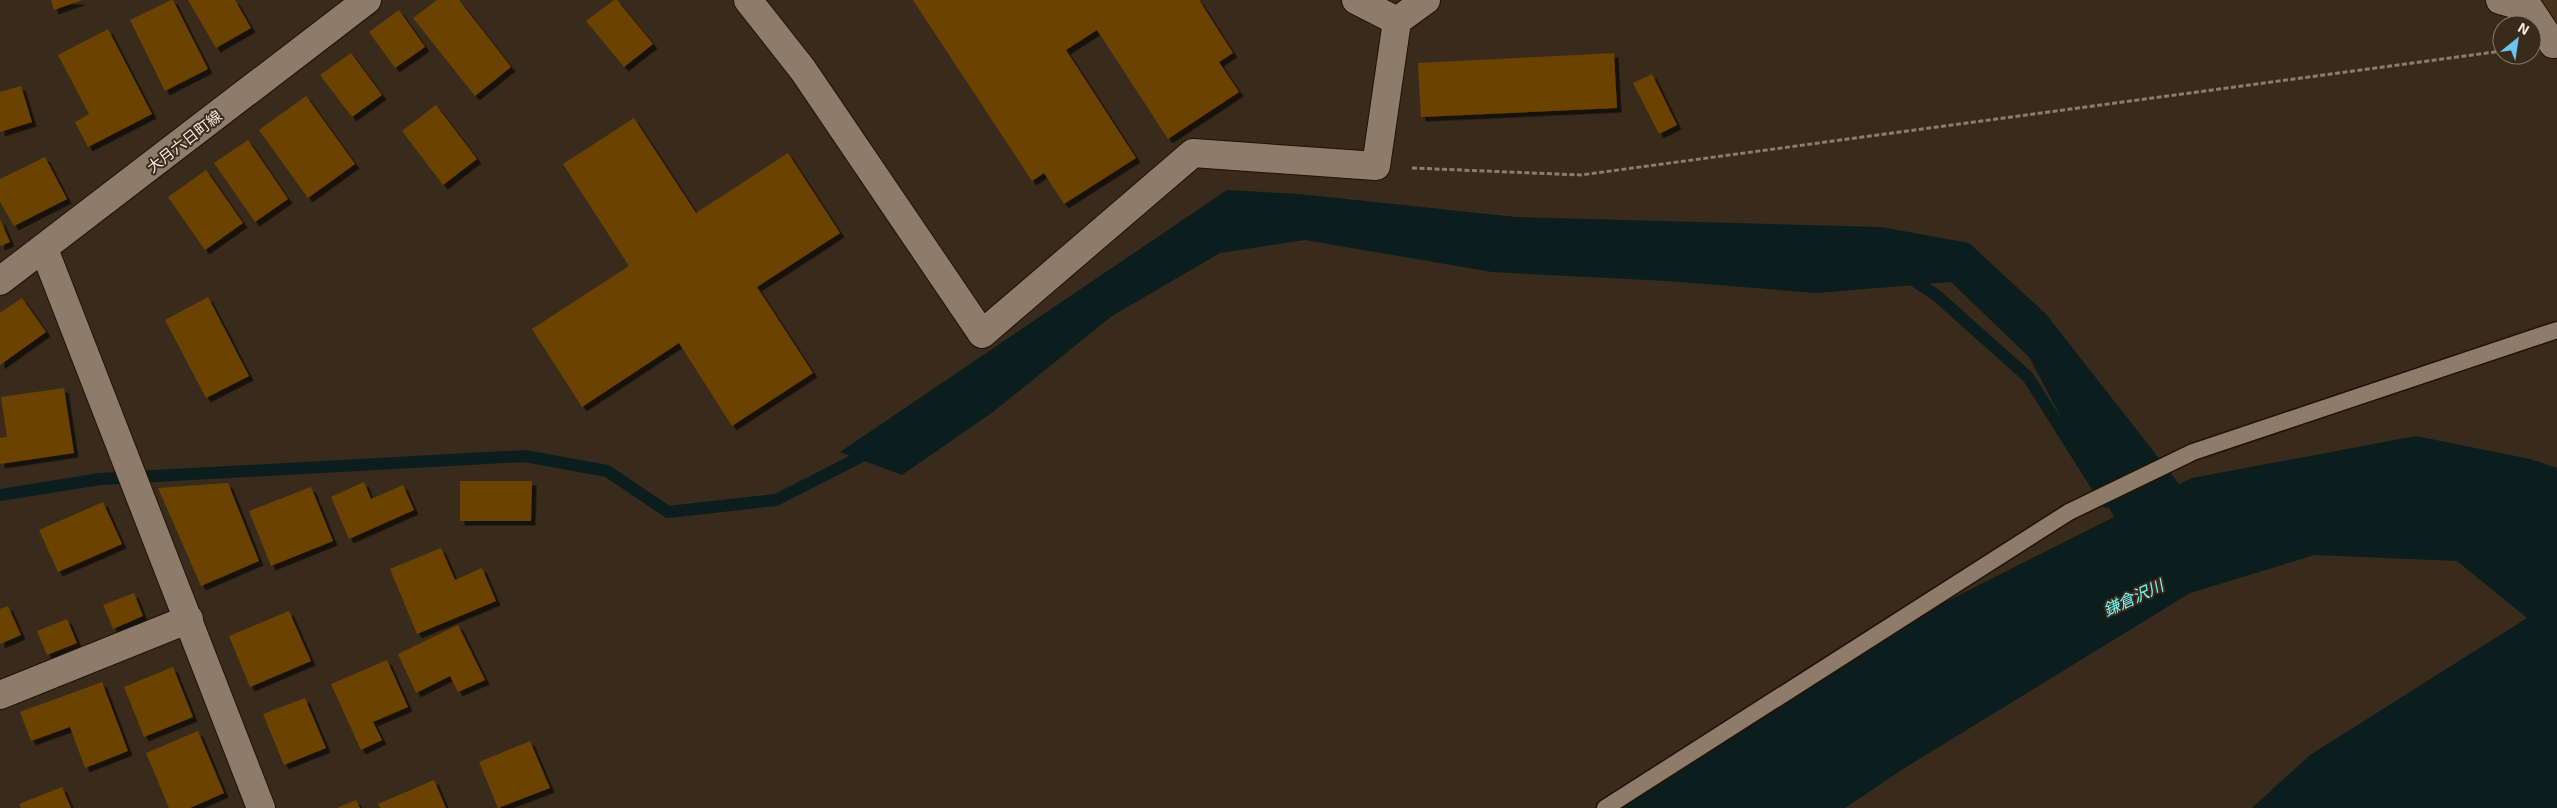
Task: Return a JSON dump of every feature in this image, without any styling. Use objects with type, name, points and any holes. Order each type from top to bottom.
[{"type":"street","name":"大月六日町線","points":[[0,281],[367,0]]},
{"type":"street","points":[[748,0],[803,70],[982,334],[1193,153],[1376,166],[1397,21],[1426,0]]},
{"type":"street","points":[[1356,0],[1397,21]]},
{"type":"street","points":[[2500,0],[2529,8],[2554,44]]},
{"type":"street","points":[[44,249],[190,619],[262,808]]},
{"type":"street","points":[[0,695],[190,619]]},
{"type":"lane","points":[[1605,808],[2078,507],[2193,452],[2557,330]]},
{"type":"path","points":[[1376,166],[1581,175],[2492,52]]},
{"type":"shaded area","points":[[2500,0],[2557,0],[2557,43],[2542,32],[2542,15],[2520,15]]},
{"type":"water","name":"鎌倉沢川","points":[[1227,190],[1299,194],[1516,217],[1881,227],[1969,243],[2046,314],[2179,484],[2192,478],[2416,436],[2530,459],[2557,468],[2557,808],[2252,808],[2310,755],[2527,618],[2457,561],[2315,555],[2190,593],[1903,769],[1845,808],[1614,808],[1783,684],[2114,517],[2029,357],[1951,282],[1816,293],[1668,281],[1492,272],[1305,240],[1220,253],[1112,316],[993,412],[902,475],[840,452]]},
{"type":"building","points":[[51,0],[82,0],[54,10]]},
{"type":"building","points":[[173,0],[208,69],[165,91],[130,20]]},
{"type":"building","points":[[188,0],[235,0],[251,28],[216,48]]},
{"type":"building","points":[[437,0],[459,0],[511,67],[475,96],[413,18]]},
{"type":"building","points":[[614,0],[617,0],[653,44],[624,67],[586,21]]},
{"type":"building","points":[[913,0],[1199,0],[1233,53],[1219,62],[1239,92],[1168,139],[1097,30],[1066,50],[1136,158],[1064,204],[1044,173],[1032,181]]},
{"type":"building","points":[[399,10],[425,47],[395,68],[369,32]]},
{"type":"building","points":[[108,29],[152,114],[88,147],[75,122],[89,114],[58,55]]},
{"type":"building","points":[[351,53],[382,95],[352,117],[320,75]]},
{"type":"building","points":[[1614,53],[1617,108],[1421,117],[1418,63]]},
{"type":"building","points":[[1652,74],[1677,125],[1659,134],[1633,83]]},
{"type":"building","points":[[21,86],[32,122],[0,132],[0,92]]},
{"type":"building","points":[[306,96],[355,164],[308,198],[259,130]]},
{"type":"building","points":[[436,105],[477,159],[443,185],[402,131]]},
{"type":"building","points":[[634,118],[696,213],[788,153],[840,233],[757,287],[813,373],[732,426],[679,343],[582,407],[532,329],[629,266],[563,164]]},
{"type":"building","points":[[248,140],[288,199],[255,222],[214,163]]},
{"type":"building","points":[[45,157],[67,199],[14,226],[0,202],[0,179]]},
{"type":"building","points":[[206,170],[243,223],[205,250],[168,197]]},
{"type":"building","points":[[0,219],[10,242],[0,246]]},
{"type":"building","points":[[208,297],[249,376],[206,398],[165,320]]},
{"type":"building","points":[[22,298],[46,332],[0,365],[0,313]]},
{"type":"building","points":[[64,388],[74,453],[0,464],[0,438],[7,437],[1,397]]},
{"type":"building","points":[[460,481],[532,481],[531,521],[460,521]]},
{"type":"building","points":[[364,482],[371,499],[403,485],[414,510],[349,539],[331,497]]},
{"type":"building","points":[[228,483],[259,561],[201,586],[158,488]]},
{"type":"building","points":[[311,487],[333,541],[271,566],[249,511]]},
{"type":"building","points":[[103,502],[122,544],[58,572],[39,530]]},
{"type":"building","points":[[441,548],[455,580],[482,568],[496,601],[417,634],[390,569]]},
{"type":"building","points":[[134,593],[143,616],[113,629],[103,605]]},
{"type":"building","points":[[8,606],[21,635],[0,644],[0,609]]},
{"type":"building","points":[[289,611],[311,661],[250,687],[229,636]]},
{"type":"building","points":[[67,619],[77,643],[47,655],[37,631]]},
{"type":"building","points":[[458,625],[485,680],[458,692],[450,676],[416,693],[398,654]]},
{"type":"building","points":[[387,660],[408,707],[373,722],[382,740],[361,750],[331,684]]},
{"type":"building","points":[[173,667],[193,717],[144,737],[124,687]]},
{"type":"building","points":[[102,682],[128,751],[85,768],[70,727],[31,741],[20,712]]},
{"type":"building","points":[[305,698],[326,748],[284,765],[263,714]]},
{"type":"building","points":[[198,731],[224,793],[190,808],[169,808],[146,753]]},
{"type":"building","points":[[530,741],[550,788],[498,808],[479,762]]},
{"type":"building","points":[[434,780],[446,808],[380,808],[378,804]]},
{"type":"building","points":[[62,787],[71,808],[21,808],[19,804]]},
{"type":"building","points":[[356,800],[360,808],[337,808]]},
{"type":"waterway","points":[[1907,276],[1936,295],[2028,377],[2107,502]]},
{"type":"waterway","points":[[0,495],[100,479],[525,456],[607,471],[668,512],[776,500],[872,451]]}]
